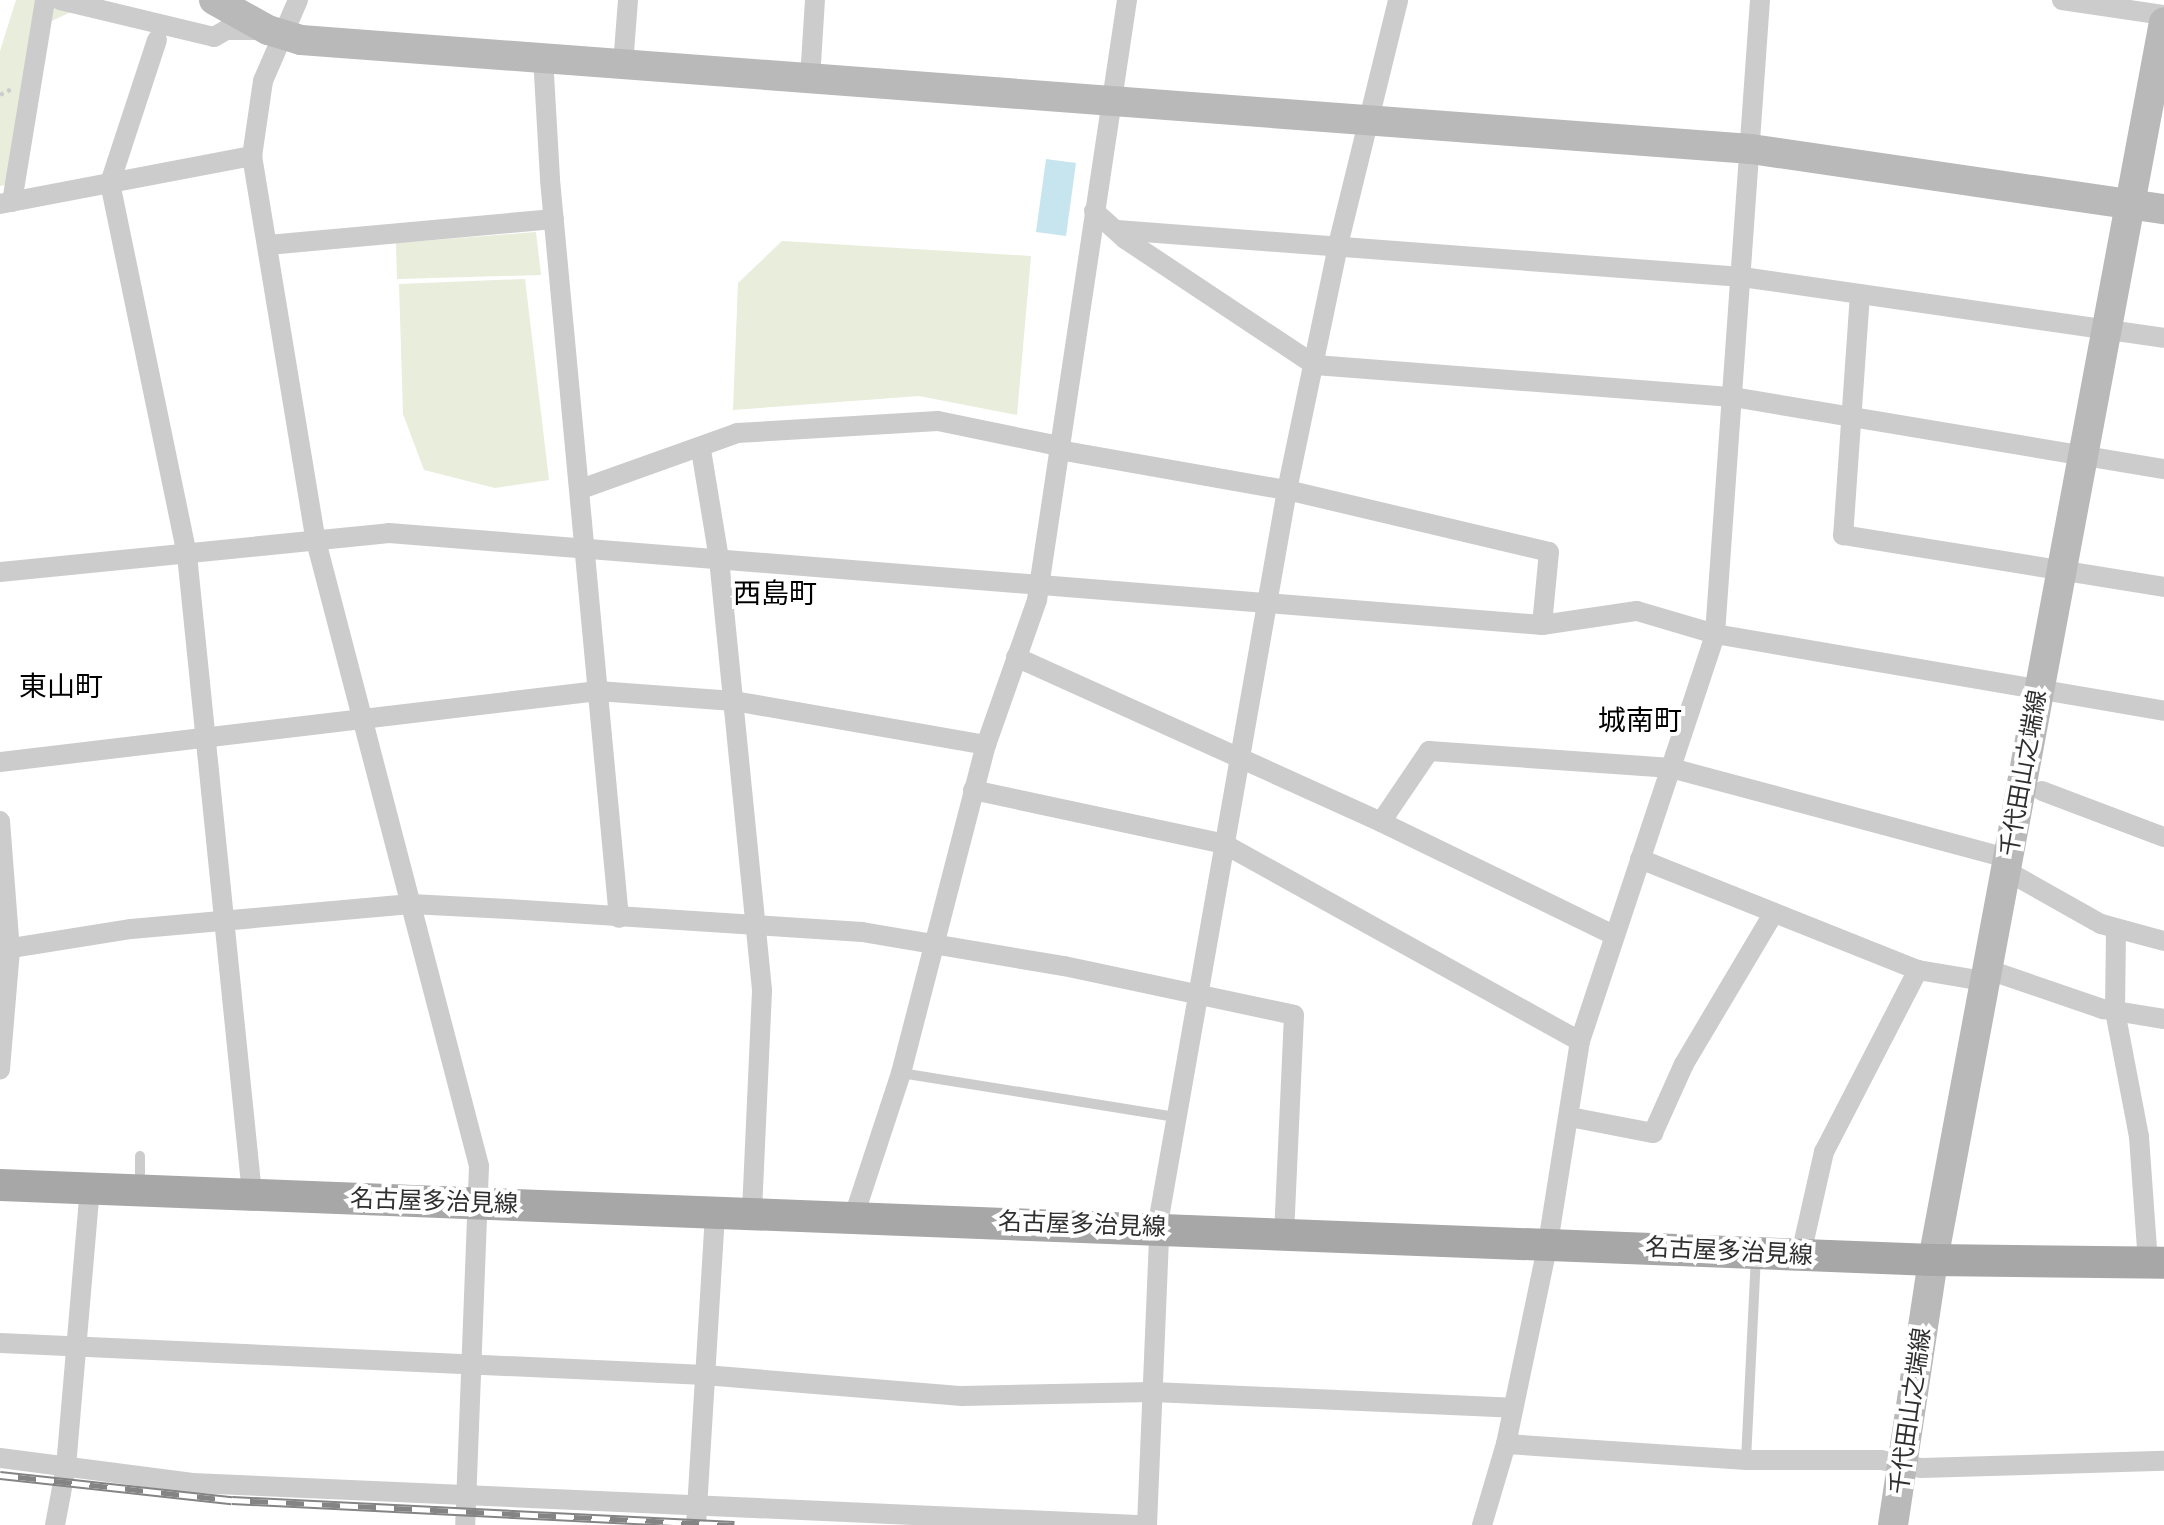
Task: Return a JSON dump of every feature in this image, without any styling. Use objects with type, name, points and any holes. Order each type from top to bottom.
[{"type":"main road","name":"名古屋多治見線","points":[[0,1185],[1160,1226],[1933,1260],[2156,1264]]},
{"type":"street","points":[[45,0],[6,203],[252,156]]},
{"type":"street","points":[[60,0],[214,37],[226,30],[275,32],[623,65],[1751,149],[2164,209]]},
{"type":"street","points":[[214,0],[275,32]]},
{"type":"street","points":[[298,0],[275,32],[263,81],[252,156],[316,541],[479,1166],[481,1203],[465,1525]]},
{"type":"street","points":[[623,65],[628,0]]},
{"type":"street","points":[[810,79],[815,0]]},
{"type":"street","points":[[854,1216],[901,1073],[986,745],[1040,584],[1127,0]]},
{"type":"street","points":[[1147,1525],[1160,1226],[1196,994],[1287,490],[1366,121],[1398,0]]},
{"type":"street","points":[[1482,1525],[1506,1444],[1548,1243],[1580,1041],[1715,634],[1760,0]]},
{"type":"street","points":[[2062,0],[2164,15]]},
{"type":"street","name":"千代田山之端線","points":[[1893,1525],[1933,1260],[2059,571],[2164,22]]},
{"type":"street","points":[[157,40],[110,183],[187,555],[252,1194]]},
{"type":"street","points":[[543,57],[554,219],[619,918]]},
{"type":"street","points":[[1094,211],[1255,330],[1315,365],[1630,385],[1733,397],[1851,413],[2164,469]]},
{"type":"street","points":[[268,245],[554,219]]},
{"type":"street","points":[[1117,230],[1742,277],[2164,338]]},
{"type":"street","points":[[1860,294],[1843,535],[2164,587]]},
{"type":"street","points":[[581,489],[701,450],[737,433],[938,421],[1059,448],[1287,490],[1549,552],[1542,625]]},
{"type":"street","points":[[701,450],[719,559],[762,991],[752,1212]]},
{"type":"street","points":[[0,572],[389,533],[584,551],[1266,601],[1542,625],[1637,611],[1715,634],[2164,711]]},
{"type":"street","points":[[1016,657],[1381,822],[1614,935]]},
{"type":"street","points":[[0,762],[363,722],[598,691],[734,701],[986,745]]},
{"type":"street","points":[[1381,822],[1429,751],[1671,768],[2006,864],[2116,929],[2164,941]]},
{"type":"street","points":[[973,790],[1224,844],[1580,1041]]},
{"type":"street","points":[[2042,791],[2164,837]]},
{"type":"street","points":[[0,821],[5,950],[0,1070]]},
{"type":"street","points":[[1640,859],[1918,970],[1985,975],[2115,1011],[2164,1019]]},
{"type":"street","points":[[5,950],[131,929],[411,904],[862,932],[935,942],[1294,1015],[1284,1233]]},
{"type":"street","points":[[1570,1117],[1653,1133],[1684,1064],[1773,914]]},
{"type":"street","points":[[2116,929],[2115,1011],[2139,1137],[2156,1264]]},
{"type":"street","points":[[1801,1254],[1824,1152],[1918,970]]},
{"type":"street","points":[[55,1525],[66,1467],[90,1188]]},
{"type":"street","points":[[697,1515],[715,1211]]},
{"type":"street","points":[[0,1343],[705,1375],[962,1396],[1153,1392],[1513,1408]]},
{"type":"street","points":[[1506,1444],[1746,1460],[1901,1463],[1943,1468],[2164,1461]]},
{"type":"street","points":[[0,1458],[192,1483],[466,1495],[697,1515],[1137,1525]]},
{"type":"lane","points":[[901,1073],[1176,1117]]},
{"type":"lane","points":[[140,1156],[140,1190]]},
{"type":"lane","points":[[1746,1460],[1756,1252]]},
{"type":"green space","points":[[16,0],[76,0],[71,12],[43,25],[25,181],[0,186],[0,51]]},
{"type":"green space","points":[[536,232],[541,275],[397,279],[396,243]]},
{"type":"green space","points":[[782,241],[1031,256],[1017,415],[919,396],[733,410],[738,283]]},
{"type":"green space","points":[[525,279],[549,480],[495,488],[424,470],[403,414],[399,284]]},
{"type":"water","points":[[1046,159],[1076,163],[1066,236],[1036,232]]},
{"type":"railway","points":[[0,1475],[232,1500],[734,1525]]},
{"type":"district","name":"西島町","points":[[775,594]]},
{"type":"district","name":"東山町","points":[[61,687]]},
{"type":"district","name":"城南町","points":[[1640,721]]}]
